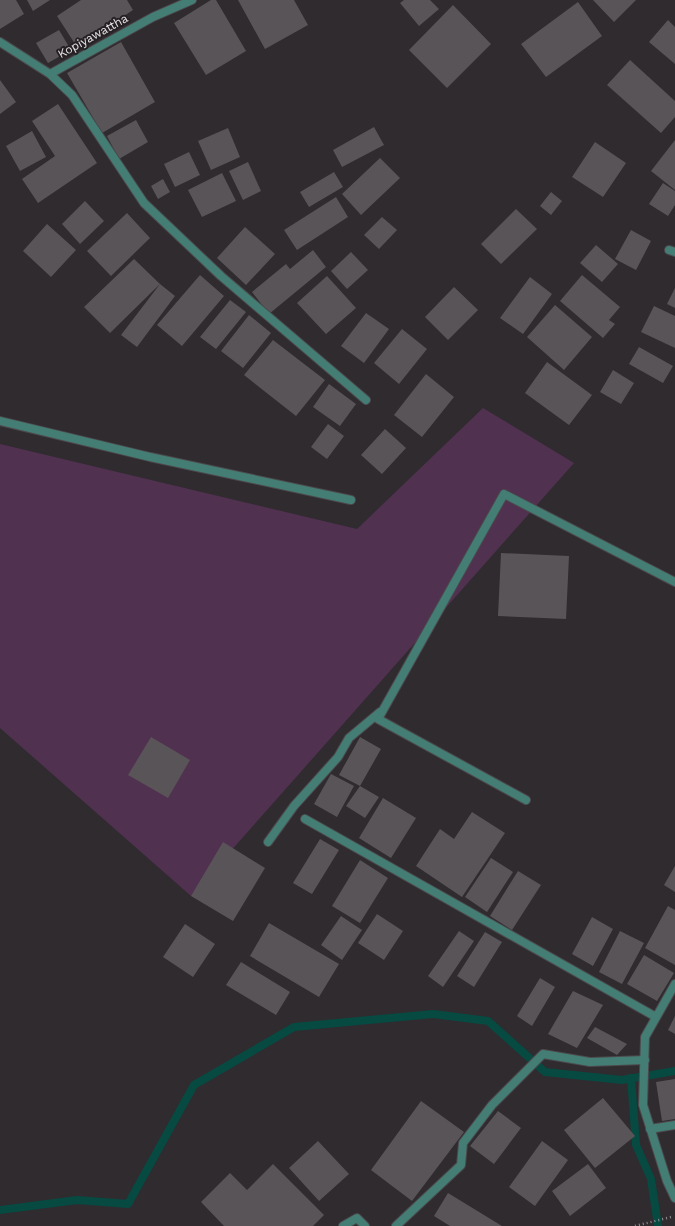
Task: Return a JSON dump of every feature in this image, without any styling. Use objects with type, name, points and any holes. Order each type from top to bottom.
[{"type":"street","name":"Kopiyawattha","points":[[50,74],[153,17],[192,0]]},
{"type":"street","points":[[0,42],[50,74],[72,95],[144,203],[221,276],[366,400]]},
{"type":"street","points":[[0,421],[150,457],[351,500]]},
{"type":"street","points":[[526,800],[378,719],[504,494],[675,582]]},
{"type":"street","points":[[268,842],[294,806],[338,757],[349,738],[384,709]]},
{"type":"street","points":[[305,819],[656,1017]]},
{"type":"street","points":[[675,984],[645,1037],[643,1105],[667,1182],[675,1198]]},
{"type":"street","points":[[396,1226],[461,1165],[463,1143],[492,1105],[543,1054],[590,1062],[645,1061]]},
{"type":"street","points":[[650,1129],[675,1126]]},
{"type":"street","points":[[343,1226],[357,1218],[365,1226]]},
{"type":"path","points":[[635,1226],[675,1216]]},
{"type":"shaded area","points":[[483,408],[574,463],[191,896],[0,728],[0,444],[357,529]]},
{"type":"building","points":[[0,0],[16,0],[24,14],[0,29]]},
{"type":"building","points":[[27,0],[50,0],[33,11]]},
{"type":"building","points":[[81,0],[127,0],[133,10],[77,47],[57,16]]},
{"type":"building","points":[[211,0],[216,0],[246,51],[206,75],[174,23]]},
{"type":"building","points":[[238,0],[294,0],[308,25],[265,49]]},
{"type":"building","points":[[404,0],[430,0],[439,9],[419,26],[400,3]]},
{"type":"building","points":[[593,0],[636,0],[614,22]]},
{"type":"building","points":[[578,2],[602,36],[546,77],[521,44]]},
{"type":"building","points":[[453,5],[491,44],[447,88],[409,50]]},
{"type":"building","points":[[668,20],[675,27],[675,64],[649,42]]},
{"type":"building","points":[[59,30],[71,50],[48,63],[36,43]]},
{"type":"building","points":[[121,42],[155,102],[102,133],[67,73]]},
{"type":"building","points":[[630,60],[675,101],[675,117],[661,133],[607,85]]},
{"type":"building","points":[[0,80],[16,102],[0,114]]},
{"type":"building","points":[[58,104],[97,163],[38,203],[22,179],[55,156],[32,121]]},
{"type":"building","points":[[136,120],[148,142],[119,159],[107,136]]},
{"type":"building","points":[[374,127],[384,145],[342,167],[333,150]]},
{"type":"building","points":[[228,128],[240,157],[211,170],[198,141]]},
{"type":"building","points":[[32,131],[46,157],[20,171],[6,146]]},
{"type":"building","points":[[675,140],[675,190],[651,171]]},
{"type":"building","points":[[595,142],[626,163],[603,197],[572,177]]},
{"type":"building","points":[[189,152],[200,175],[175,187],[164,164]]},
{"type":"building","points":[[380,158],[400,178],[361,215],[342,194]]},
{"type":"building","points":[[248,162],[261,191],[243,200],[229,171]]},
{"type":"building","points":[[334,172],[343,187],[309,207],[300,192]]},
{"type":"building","points":[[222,173],[236,201],[202,217],[188,190]]},
{"type":"building","points":[[163,179],[170,192],[158,199],[151,186]]},
{"type":"building","points":[[663,183],[675,191],[675,205],[668,216],[649,204]]},
{"type":"building","points":[[551,192],[562,201],[551,215],[540,206]]},
{"type":"building","points":[[336,197],[348,217],[297,250],[284,230]]},
{"type":"building","points":[[85,201],[104,221],[80,244],[62,224]]},
{"type":"building","points":[[516,209],[537,229],[501,264],[481,244]]},
{"type":"building","points":[[127,213],[150,238],[111,276],[87,251]]},
{"type":"building","points":[[382,217],[397,230],[379,249],[364,235]]},
{"type":"building","points":[[47,224],[76,250],[51,277],[23,251]]},
{"type":"building","points":[[245,227],[275,254],[246,285],[217,258]]},
{"type":"building","points":[[631,230],[651,241],[636,270],[615,259]]},
{"type":"building","points":[[596,245],[618,264],[602,282],[580,263]]},
{"type":"building","points":[[313,250],[326,267],[269,314],[252,292],[286,264],[290,269]]},
{"type":"building","points":[[351,252],[368,270],[347,289],[331,271]]},
{"type":"building","points":[[134,259],[160,284],[110,333],[84,307]]},
{"type":"building","points":[[200,275],[224,296],[182,346],[157,325]]},
{"type":"building","points":[[582,275],[620,307],[609,320],[615,324],[603,338],[560,301]]},
{"type":"building","points":[[327,276],[356,308],[326,334],[297,303]]},
{"type":"building","points":[[530,277],[552,294],[523,334],[500,318]]},
{"type":"building","points":[[160,284],[175,296],[137,347],[121,335]]},
{"type":"building","points":[[454,287],[478,310],[448,340],[425,317]]},
{"type":"building","points":[[675,288],[675,308],[667,304]]},
{"type":"building","points":[[230,300],[246,312],[216,349],[200,337]]},
{"type":"building","points":[[555,305],[592,337],[564,370],[527,337]]},
{"type":"building","points":[[654,306],[675,316],[675,348],[641,332]]},
{"type":"building","points":[[366,313],[389,329],[364,363],[341,346]]},
{"type":"building","points":[[249,315],[271,333],[243,368],[221,351]]},
{"type":"building","points":[[402,329],[427,349],[399,384],[374,363]]},
{"type":"building","points":[[273,340],[325,380],[296,416],[244,375]]},
{"type":"building","points":[[639,347],[673,366],[663,383],[629,364]]},
{"type":"building","points":[[547,362],[592,395],[569,425],[525,393]]},
{"type":"building","points":[[613,370],[634,383],[621,404],[600,392]]},
{"type":"building","points":[[426,374],[454,397],[422,437],[394,415]]},
{"type":"building","points":[[329,384],[356,404],[340,426],[313,407]]},
{"type":"building","points":[[328,424],[344,436],[327,459],[311,447]]},
{"type":"building","points":[[385,429],[406,448],[382,474],[361,455]]},
{"type":"building","points":[[501,553],[569,556],[566,619],[498,616]]},
{"type":"building","points":[[151,737],[190,760],[168,798],[128,775]]},
{"type":"building","points":[[360,737],[381,749],[360,786],[339,775]]},
{"type":"building","points":[[331,774],[354,786],[337,817],[314,804]]},
{"type":"building","points":[[360,786],[379,797],[365,818],[346,806]]},
{"type":"building","points":[[383,798],[416,818],[391,858],[359,838]]},
{"type":"building","points":[[472,812],[505,833],[462,897],[416,866],[440,829],[454,839]]},
{"type":"building","points":[[320,839],[339,850],[312,894],[293,883]]},
{"type":"building","points":[[223,842],[265,868],[233,921],[191,896]]},
{"type":"building","points":[[491,858],[513,872],[487,912],[465,897]]},
{"type":"building","points":[[360,860],[388,878],[360,923],[332,906]]},
{"type":"building","points":[[675,866],[675,892],[664,885]]},
{"type":"building","points":[[518,871],[541,885],[512,930],[490,916]]},
{"type":"building","points":[[668,906],[675,910],[675,965],[645,948]]},
{"type":"building","points":[[377,914],[403,931],[384,960],[358,943]]},
{"type":"building","points":[[341,916],[362,930],[342,960],[321,945]]},
{"type":"building","points":[[592,917],[613,929],[593,966],[572,954]]},
{"type":"building","points":[[269,923],[339,964],[319,997],[250,956]]},
{"type":"building","points":[[185,924],[215,944],[193,977],[163,957]]},
{"type":"building","points":[[459,931],[474,941],[443,987],[428,976]]},
{"type":"building","points":[[620,931],[644,943],[622,984],[599,972]]},
{"type":"building","points":[[485,932],[502,942],[474,987],[457,976]]},
{"type":"building","points":[[644,955],[674,973],[657,1001],[627,984]]},
{"type":"building","points":[[241,962],[290,992],[276,1015],[226,985]]},
{"type":"building","points":[[540,978],[555,987],[532,1026],[517,1016]]},
{"type":"building","points":[[573,991],[603,1005],[577,1048],[548,1034]]},
{"type":"building","points":[[675,1016],[675,1034],[668,1030]]},
{"type":"building","points":[[595,1027],[627,1044],[617,1055],[587,1038]]},
{"type":"building","points":[[675,1079],[675,1119],[662,1121],[656,1082]]},
{"type":"building","points":[[603,1098],[635,1136],[595,1168],[564,1130]]},
{"type":"building","points":[[421,1101],[464,1132],[412,1201],[371,1170]]},
{"type":"building","points":[[498,1111],[521,1128],[494,1164],[470,1146]]},
{"type":"building","points":[[318,1141],[349,1174],[319,1201],[289,1168]]},
{"type":"building","points":[[542,1141],[568,1160],[535,1206],[509,1187]]},
{"type":"building","points":[[273,1164],[324,1215],[313,1226],[224,1226],[201,1202],[230,1173],[247,1190]]},
{"type":"building","points":[[588,1164],[606,1188],[570,1216],[552,1191]]},
{"type":"building","points":[[448,1193],[502,1226],[450,1226],[434,1216]]},
{"type":"waterway","points":[[0,1210],[77,1200],[128,1204],[194,1085],[294,1027],[433,1014],[488,1021],[545,1072],[622,1080],[675,1071]]},
{"type":"waterway","points":[[631,1078],[636,1145],[651,1179],[658,1226]]}]
